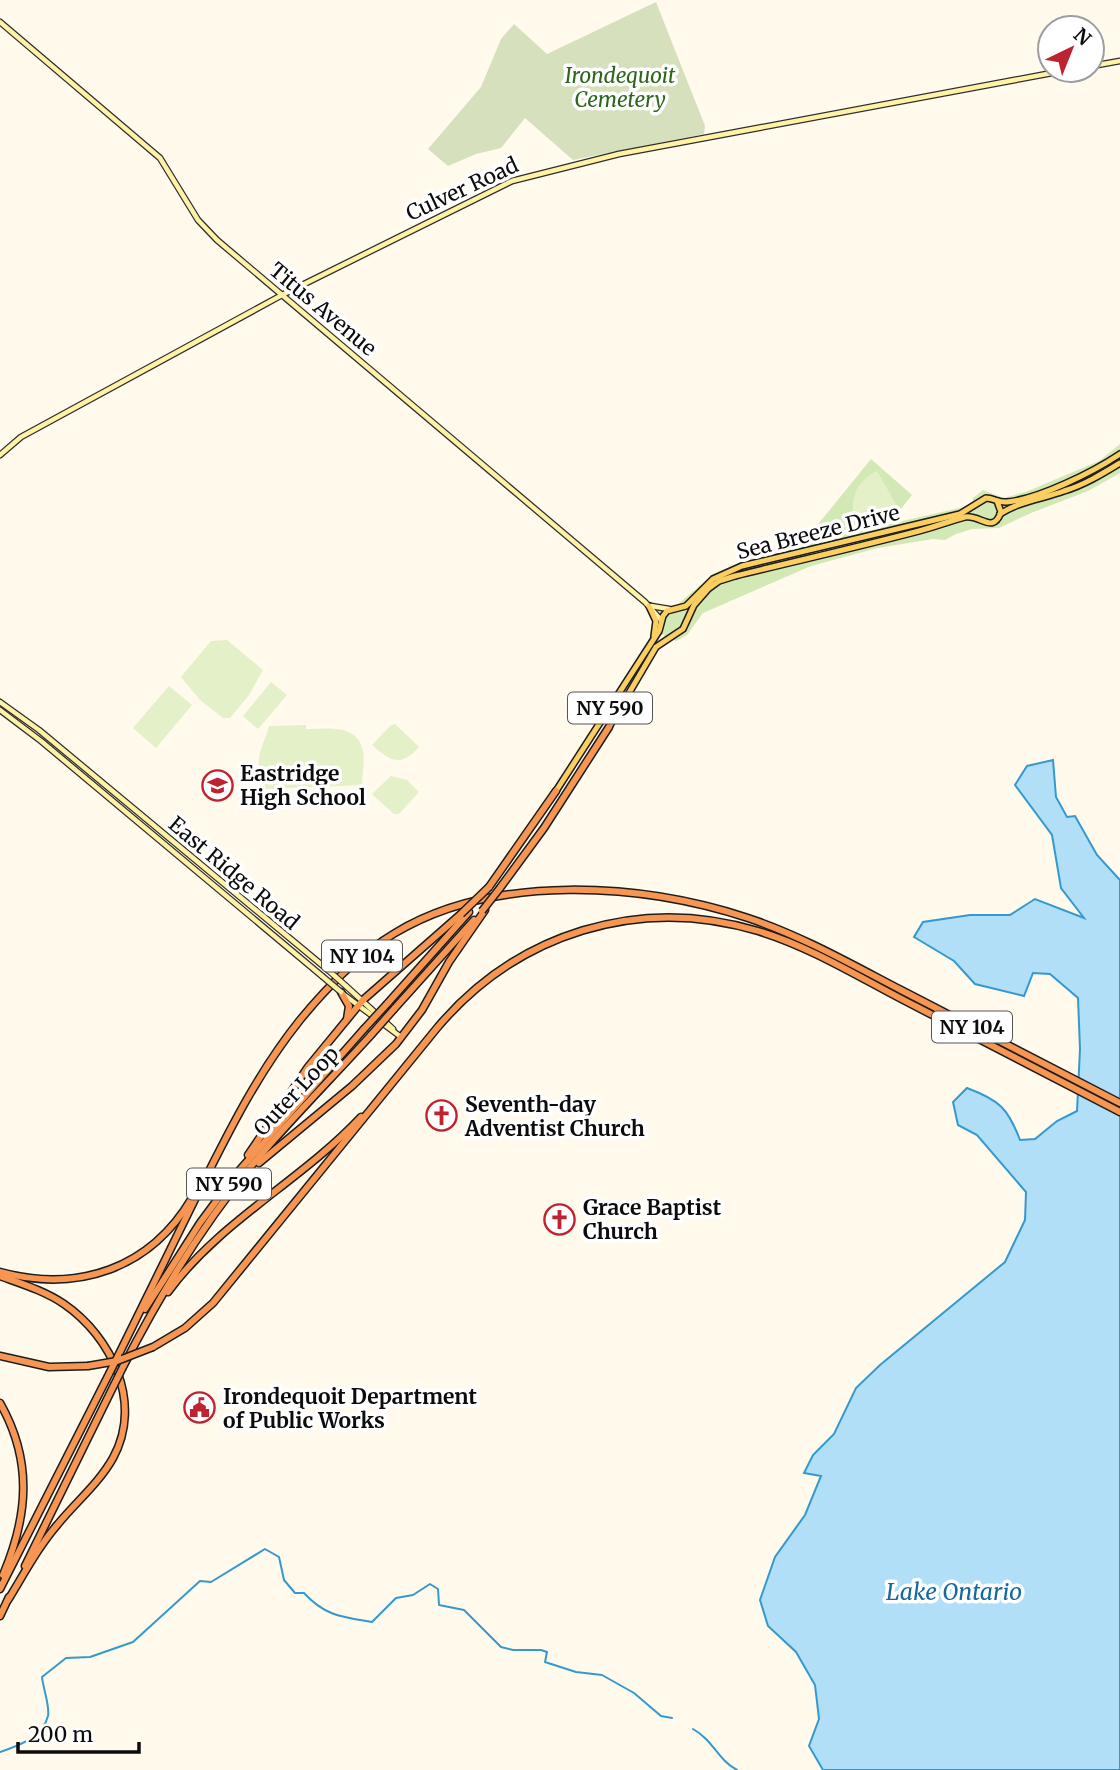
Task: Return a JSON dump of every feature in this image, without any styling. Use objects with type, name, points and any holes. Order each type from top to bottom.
[{"type":"highway","name":"Outer Loop","points":[[0,1616],[122,1367],[186,1257],[238,1184],[276,1137],[484,910],[544,828],[609,727]]},
{"type":"highway","name":"Outer Loop","points":[[0,1589],[118,1356],[168,1271],[220,1195],[271,1132],[469,912],[556,791]]},
{"type":"highway","points":[[220,1195],[295,1086],[361,1003],[489,887]]},
{"type":"highway","name":"NY 104","points":[[0,1274],[68,1280],[104,1272],[132,1259],[156,1242],[177,1220],[257,1082],[291,1032],[330,986],[363,955],[394,933],[442,911],[471,902],[531,893],[591,891],[636,894],[714,908],[748,918],[824,950],[1120,1112]]},
{"type":"highway","points":[[238,1184],[274,1149],[357,1082],[401,1037],[422,1010],[449,962],[484,910]]},
{"type":"highway","name":"NY 104","points":[[0,1356],[49,1367],[88,1366],[117,1361],[153,1347],[185,1328],[213,1303],[452,1011],[473,990],[503,967],[550,942],[608,924],[660,918],[697,919],[758,931],[827,961],[1120,1103]]},
{"type":"highway","points":[[343,989],[349,1007],[344,1023]]},
{"type":"highway","points":[[136,1341],[170,1289],[204,1249],[333,1145],[390,1087]]},
{"type":"highway","points":[[118,1356],[221,1148]]},
{"type":"highway","points":[[0,1274],[54,1298],[87,1323],[102,1341],[115,1365],[122,1386],[125,1409],[122,1435],[112,1460],[47,1537],[8,1600]]},
{"type":"highway","points":[[0,1403],[16,1441],[24,1485],[18,1536],[0,1583]]},
{"type":"main road","name":"Titus Avenue","points":[[0,22],[152,149],[167,167],[192,212],[205,228],[647,604],[662,622]]},
{"type":"main road","name":"Culver Road","points":[[0,455],[21,437],[282,295],[457,206],[523,177],[619,154],[1036,76]]},
{"type":"main road","points":[[1120,454],[1080,477],[1043,492],[1009,502],[986,498],[977,503],[975,511],[978,518],[990,523],[1020,503],[1085,483],[1120,463]]},
{"type":"main road","points":[[997,501],[1000,514]]},
{"type":"main road","name":"Sea Breeze Drive","points":[[673,609],[688,605],[711,581],[734,568],[957,515],[977,503]]},
{"type":"main road","name":"Sea Breeze Drive","points":[[686,619],[706,591],[729,577],[967,517],[978,518]]},
{"type":"main road","name":"Titus Avenue","points":[[647,604],[660,609],[673,609]]},
{"type":"main road","points":[[647,604],[656,621],[651,643]]},
{"type":"main road","points":[[673,609],[684,613],[686,619],[685,628],[678,632],[669,632],[662,622],[663,615],[673,609]]},
{"type":"main road","name":"Outer Loop","points":[[556,791],[662,622]]},
{"type":"main road","name":"Outer Loop","points":[[609,727],[656,647],[678,632]]},
{"type":"main road","name":"East Ridge Road","points":[[0,702],[39,730],[328,971],[343,989]]},
{"type":"main road","name":"East Ridge Road","points":[[0,710],[41,741],[322,976],[343,989],[401,1037]]},
{"type":"green space","name":"Irondequoit Cemetery","points":[[656,2],[705,126],[704,134],[573,160],[525,118],[501,148],[476,154],[448,166],[428,149],[481,87],[501,39],[514,24],[547,54]]},
{"type":"green space","points":[[1120,444],[1120,473],[1088,491],[999,528],[972,529],[945,540],[933,539],[878,548],[811,566],[703,613],[687,635],[676,641],[657,628],[656,618],[660,606],[677,605],[713,574],[755,556],[802,544],[871,459],[912,495],[889,524],[968,506],[983,490],[1004,498],[1028,491],[1099,461]]},
{"type":"green space","points":[[877,471],[896,504],[896,509],[860,530],[853,513],[854,496],[862,482]]},
{"type":"green space","points":[[227,640],[263,670],[249,695],[230,718],[223,718],[200,700],[181,677],[211,641]]},
{"type":"green space","points":[[271,682],[287,695],[258,729],[243,716]]},
{"type":"green space","points":[[169,686],[192,705],[156,748],[133,728]]},
{"type":"green space","points":[[395,724],[419,747],[401,760],[390,758],[372,745]]},
{"type":"green space","points":[[306,725],[306,729],[340,730],[355,736],[363,751],[362,785],[265,789],[259,761],[269,726]]},
{"type":"green space","points":[[391,776],[407,780],[419,792],[399,814],[394,814],[372,794]]},
{"type":"water","name":"Lake Ontario","points":[[1053,760],[1056,797],[1067,817],[1075,816],[1097,855],[1120,880],[1120,1770],[823,1770],[809,1746],[819,1719],[815,1685],[796,1652],[768,1626],[760,1600],[775,1557],[805,1515],[821,1476],[804,1473],[813,1455],[834,1434],[856,1388],[1005,1262],[1025,1220],[1026,1192],[977,1135],[958,1125],[953,1102],[967,1088],[995,1101],[1011,1120],[1020,1140],[1035,1139],[1057,1121],[1077,1111],[1080,1049],[1078,998],[1050,974],[1033,973],[1024,996],[975,984],[954,961],[914,937],[923,922],[970,915],[1010,915],[1035,899],[1084,918],[1061,888],[1052,835],[1015,785],[1027,766]]},
{"type":"pier","points":[[1075,1075],[1120,1098],[1120,1116],[1074,1093]]},
{"type":"waterway","points":[[0,1752],[22,1744],[41,1730],[48,1716],[42,1677],[66,1658],[90,1657],[133,1642],[200,1581],[211,1582],[265,1549],[279,1557],[284,1580],[295,1593],[304,1593],[327,1611],[372,1622],[396,1598],[413,1595],[430,1584],[438,1589],[439,1605],[464,1610],[501,1647],[547,1652],[545,1662],[576,1672],[602,1675],[634,1693],[661,1716],[672,1718]]},
{"type":"waterway","points":[[693,1729],[737,1770]]},
{"type":"place","name":"Eastridge High School","points":[[217,785]]},
{"type":"place","name":"Seventh-day Adventist Church","points":[[442,1116]]},
{"type":"place","name":"Grace Baptist Church","points":[[560,1219]]},
{"type":"place","name":"Irondequoit Department of Public Works","points":[[200,1408]]}]
